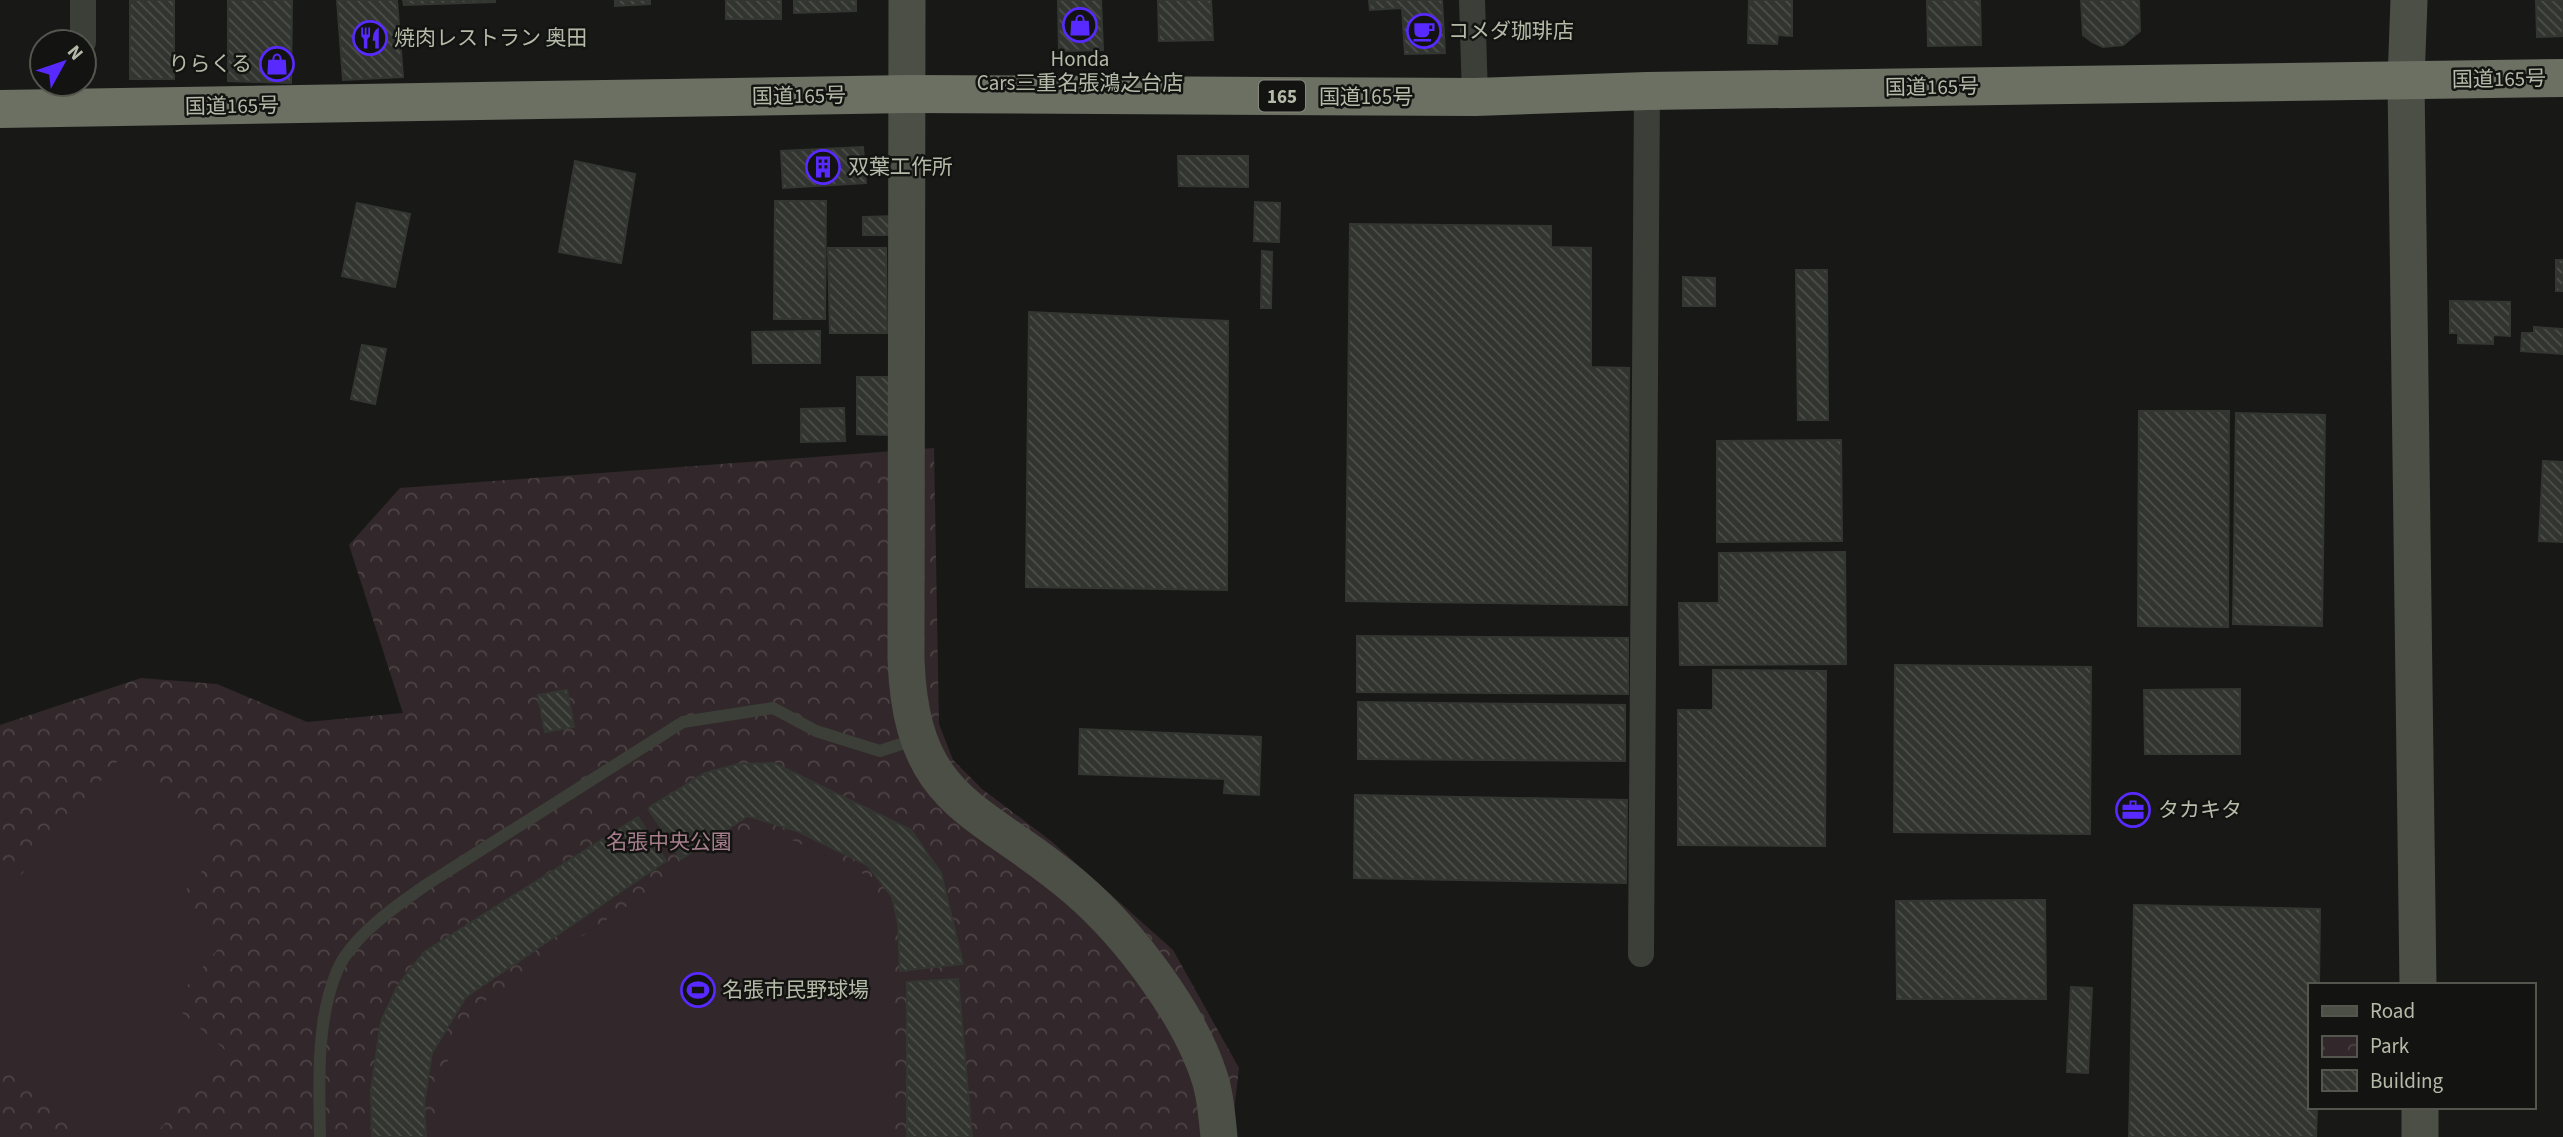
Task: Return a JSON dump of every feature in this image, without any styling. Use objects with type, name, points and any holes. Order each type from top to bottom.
[{"type":"highway","name":"国道165号","points":[[98,96],[908,94],[1475,97],[1647,91],[2563,78]]},
{"type":"highway","name":"国道165号","points":[[0,109],[70,98]]},
{"type":"street","points":[[83,0],[83,28]]},
{"type":"street","points":[[907,0],[906,659],[907,695],[917,739],[937,777],[953,796],[972,813],[1076,889],[1146,967],[1169,998],[1210,1079],[1219,1137]]},
{"type":"street","points":[[1472,0],[1475,97]]},
{"type":"street","points":[[2409,0],[2406,81],[2418,983]]},
{"type":"street","points":[[1642,954],[1647,91]]},
{"type":"street","points":[[2420,1109],[2420,1137]]},
{"type":"lane","points":[[320,1137],[320,1057],[327,1009],[338,969],[367,932],[390,910],[426,885],[683,722],[772,709],[816,731],[880,751],[917,739]]},
{"type":"green space","name":"名張中央公園","points":[[934,448],[939,724],[953,760],[982,789],[1051,841],[1173,950],[1239,1068],[1231,1137],[0,1137],[0,725],[141,678],[217,684],[307,722],[403,713],[349,545],[400,488]]},
{"type":"green space","points":[[121,757],[224,845],[180,897],[227,938],[172,1004],[226,1051],[153,1137],[95,1137],[0,1056],[0,865],[4,860],[21,875]]},
{"type":"green space","name":"名張市民野球場","points":[[772,831],[860,871],[877,890],[892,927],[895,974],[895,1137],[438,1137],[439,1101],[445,1069],[466,1022],[476,1007],[720,844]]},
{"type":"building","points":[[130,0],[174,0],[174,79],[130,79]]},
{"type":"building","points":[[228,0],[292,0],[291,83],[228,81]]},
{"type":"building","name":"焼肉レストラン 奥田","points":[[337,0],[397,0],[403,77],[343,80]]},
{"type":"building","points":[[403,0],[495,0],[495,2],[404,5]]},
{"type":"building","points":[[615,0],[650,0],[650,4],[615,6]]},
{"type":"building","points":[[726,0],[781,0],[781,19],[726,19]]},
{"type":"building","points":[[794,0],[856,0],[856,11],[794,13]]},
{"type":"building","name":"Honda Cars三重名張鴻之台店","points":[[1058,0],[1101,0],[1103,50],[1059,51]]},
{"type":"building","points":[[1158,0],[1211,0],[1213,40],[1159,41]]},
{"type":"building","name":"コメダ珈琲店","points":[[1369,0],[1442,0],[1445,53],[1405,54],[1402,8],[1370,10]]},
{"type":"building","points":[[1749,0],[1792,0],[1792,36],[1778,35],[1777,44],[1748,43]]},
{"type":"building","points":[[1927,0],[1980,0],[1981,45],[1928,46]]},
{"type":"building","points":[[2081,0],[2139,0],[2140,31],[2123,45],[2103,47],[2092,42],[2083,35]]},
{"type":"building","points":[[2536,0],[2563,0],[2563,36],[2537,37]]},
{"type":"building","name":"双葉工作所","points":[[863,147],[866,183],[783,188],[781,151]]},
{"type":"building","points":[[1178,156],[1248,156],[1248,187],[1179,186]]},
{"type":"building","points":[[575,161],[635,174],[621,263],[559,252]]},
{"type":"building","points":[[775,201],[826,201],[825,319],[774,319]]},
{"type":"building","points":[[1255,202],[1280,203],[1279,242],[1254,241]]},
{"type":"building","points":[[357,203],[410,214],[395,287],[342,276]]},
{"type":"building","points":[[897,216],[897,235],[863,235],[863,217]]},
{"type":"building","points":[[1350,224],[1551,226],[1551,247],[1591,248],[1591,367],[1629,368],[1627,605],[1346,601]]},
{"type":"building","points":[[828,248],[886,248],[887,333],[830,333]]},
{"type":"building","points":[[1262,251],[1272,252],[1271,308],[1261,308]]},
{"type":"building","points":[[2556,260],[2563,260],[2563,291],[2556,291]]},
{"type":"building","points":[[1796,270],[1827,270],[1828,420],[1798,420]]},
{"type":"building","points":[[1683,277],[1715,278],[1715,306],[1683,306]]},
{"type":"building","points":[[2450,301],[2510,302],[2510,336],[2493,335],[2493,344],[2458,343],[2458,333],[2450,333]]},
{"type":"building","points":[[1029,312],[1228,321],[1227,590],[1026,587]]},
{"type":"building","points":[[2534,327],[2563,329],[2563,354],[2521,351],[2522,333],[2534,333]]},
{"type":"building","points":[[820,331],[820,363],[753,363],[752,332]]},
{"type":"building","points":[[362,345],[386,349],[375,404],[351,399]]},
{"type":"building","points":[[857,377],[890,377],[889,435],[857,434]]},
{"type":"building","points":[[844,408],[845,441],[801,442],[801,409]]},
{"type":"building","points":[[2139,411],[2229,411],[2228,627],[2138,626]]},
{"type":"building","points":[[2236,413],[2325,415],[2322,626],[2233,624]]},
{"type":"building","points":[[1841,440],[1842,541],[1717,542],[1717,441]]},
{"type":"building","points":[[2543,461],[2563,462],[2563,542],[2539,541]]},
{"type":"building","points":[[1845,552],[1846,664],[1680,665],[1679,603],[1719,603],[1719,553]]},
{"type":"building","points":[[1357,636],[1628,638],[1628,694],[1357,692]]},
{"type":"building","points":[[1895,665],[2091,667],[2090,834],[1894,832]]},
{"type":"building","points":[[1713,670],[1826,671],[1825,846],[1678,845],[1678,710],[1713,710]]},
{"type":"building","points":[[2240,689],[2240,754],[2145,754],[2144,690]]},
{"type":"building","points":[[567,690],[574,727],[545,732],[538,695]]},
{"type":"building","points":[[1358,702],[1625,705],[1625,761],[1358,759]]},
{"type":"building","points":[[1080,729],[1261,737],[1259,795],[1224,793],[1225,779],[1079,774]]},
{"type":"building","points":[[774,763],[911,830],[941,873],[963,964],[900,971],[898,923],[892,897],[867,865],[797,831],[748,816],[681,859],[648,808],[705,773],[738,764]]},
{"type":"building","points":[[1355,795],[1627,800],[1626,883],[1354,878]]},
{"type":"building","points":[[638,817],[666,861],[466,997],[432,1053],[424,1104],[426,1137],[372,1137],[371,1090],[381,1021],[398,985],[424,952]]},
{"type":"building","points":[[2045,900],[2046,999],[1897,999],[1896,901]]},
{"type":"building","points":[[2134,905],[2320,909],[2319,983],[2308,983],[2308,1109],[2317,1109],[2316,1137],[2129,1137]]},
{"type":"building","points":[[958,979],[972,1137],[907,1137],[907,982]]},
{"type":"building","points":[[2071,987],[2092,988],[2088,1073],[2067,1072]]},
{"type":"place","name":"Honda Cars三重名張鴻之台店","points":[[1080,25]]},
{"type":"place","name":"コメダ珈琲店","points":[[1424,31]]},
{"type":"place","name":"焼肉レストラン 奥田","points":[[370,38]]},
{"type":"place","name":"りらくる","points":[[277,64]]},
{"type":"place","name":"双葉工作所","points":[[823,167]]},
{"type":"place","name":"タカキタ","points":[[2133,810]]},
{"type":"place","name":"名張市民野球場","points":[[698,990]]}]
